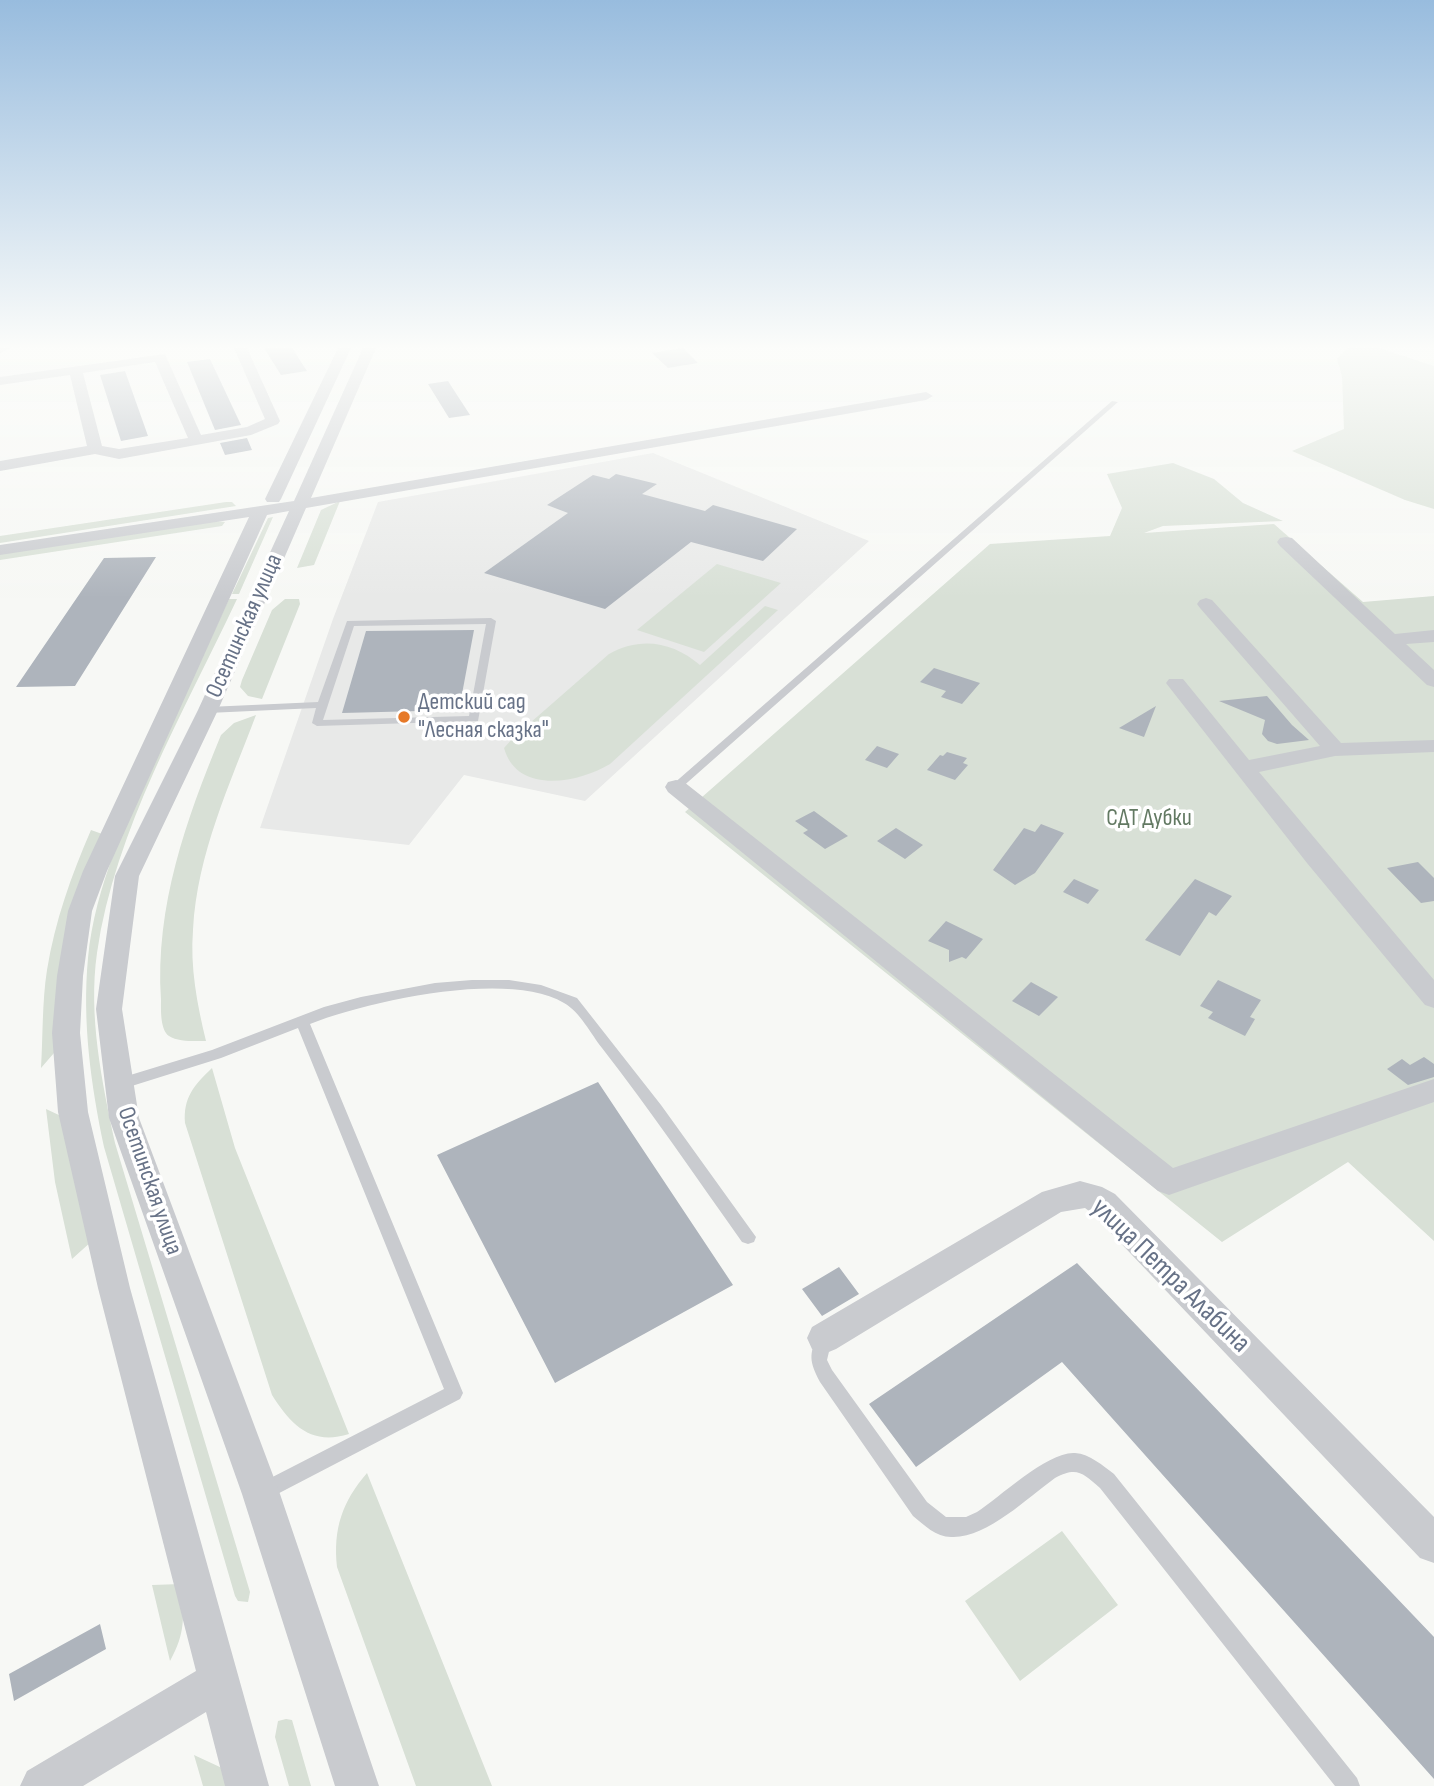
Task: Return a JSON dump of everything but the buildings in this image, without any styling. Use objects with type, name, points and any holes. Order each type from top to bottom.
[{"type":"street","points":[[91,431],[95,449]]},
{"type":"street","points":[[192,431],[196,440]]},
{"type":"street","points":[[0,466],[95,449],[120,454],[249,431]]},
{"type":"street","points":[[277,505],[304,431]]},
{"type":"street","name":"Осетинская улица","points":[[247,1786],[104,1247],[73,1112],[66,1033],[70,976],[80,911],[95,871],[277,505],[325,448],[332,431]]},
{"type":"street","points":[[0,550],[716,431]]},
{"type":"street","points":[[302,436],[325,448]]},
{"type":"street","name":"Осетинская улица","points":[[277,505],[208,710],[127,876],[109,1009],[124,1118],[261,1494],[357,1786]]},
{"type":"street","points":[[1286,542],[1434,681]]},
{"type":"street","points":[[1206,604],[1335,750]]},
{"type":"street","points":[[1393,640],[1434,636]]},
{"type":"street","points":[[1176,683],[1434,998]]},
{"type":"street","points":[[1244,768],[1335,750],[1434,746]]},
{"type":"street","points":[[676,787],[1169,1182],[1434,1090]]},
{"type":"street","name":"улица Петра Алабина","points":[[824,1338],[1053,1201],[1077,1194],[1091,1194],[1114,1214],[1434,1545]]},
{"type":"street","points":[[42,1786],[218,1681]]},
{"type":"lane","points":[[676,787],[1081,431]]},
{"type":"lane","points":[[491,621],[474,719],[317,723],[322,705],[350,623],[491,621]]},
{"type":"lane","points":[[208,710],[322,705]]},
{"type":"lane","points":[[119,1084],[216,1054],[319,1013],[387,995],[456,986],[524,986],[570,999],[748,1237]]},
{"type":"lane","points":[[261,1494],[454,1393],[302,1021]]},
{"type":"lane","points":[[824,1338],[818,1361],[826,1376],[920,1509],[950,1529],[971,1527],[1056,1468],[1073,1461],[1093,1468],[1349,1786]]},
{"type":"shaded area","points":[[653,453],[869,541],[585,801],[464,775],[409,845],[260,828],[333,619],[378,502]]},
{"type":"green space","points":[[1338,431],[1434,431],[1434,509],[1405,500],[1292,451]]},
{"type":"green space","name":"СДТ Дубки","points":[[1173,463],[1214,479],[1243,503],[1283,521],[1163,526],[1144,533],[1274,524],[1363,602],[1434,596],[1434,1241],[1348,1162],[1222,1242],[685,812],[990,544],[1110,536],[1122,508],[1107,474]]},
{"type":"green space","points":[[340,501],[314,565],[297,568],[321,510]]},
{"type":"green space","points":[[232,502],[236,506],[0,543],[0,536]]},
{"type":"green space","points":[[273,517],[239,594],[232,594],[268,518]]},
{"type":"green space","points":[[216,521],[225,522],[222,526],[0,560],[0,554]]},
{"type":"green space","points":[[717,564],[781,583],[704,652],[637,630]]},
{"type":"green space","points":[[229,599],[237,599],[154,772],[119,861],[97,953],[94,1001],[101,1073],[115,1143],[250,1592],[248,1602],[238,1601],[235,1596],[104,1147],[92,1077],[86,1006],[92,931],[114,853]]},
{"type":"green space","points":[[285,599],[299,599],[300,604],[262,699],[248,696],[240,687],[242,680],[272,610]]},
{"type":"green space","points":[[765,606],[778,610],[610,764],[582,776],[550,781],[535,779],[522,773],[511,763],[504,748],[609,654],[633,645],[656,644],[679,651],[700,665]]},
{"type":"green space","points":[[256,715],[216,820],[196,902],[192,944],[193,972],[206,1041],[177,1039],[166,1033],[163,1024],[160,965],[168,897],[176,864],[196,799],[221,735],[234,723]]},
{"type":"green space","points":[[91,830],[105,835],[54,1053],[41,1068],[44,994],[50,952],[64,899]]},
{"type":"green space","points":[[212,1068],[235,1148],[349,1434],[324,1437],[303,1430],[272,1395],[185,1123],[186,1106],[191,1092]]},
{"type":"green space","points":[[46,1109],[61,1116],[92,1241],[72,1259],[55,1182]]},
{"type":"green space","points":[[367,1473],[492,1786],[416,1786],[337,1567],[336,1540],[341,1517],[345,1505]]},
{"type":"green space","points":[[1062,1531],[1118,1605],[1020,1681],[965,1601]]},
{"type":"green space","points":[[181,1584],[183,1624],[170,1661],[152,1585]]},
{"type":"green space","points":[[292,1720],[311,1786],[289,1786],[275,1737],[278,1721]]},
{"type":"green space","points":[[194,1755],[222,1768],[233,1786],[203,1786]]},
{"type":"place","name":"Детский сад \"Лесная сказка\"","points":[[404,717]]}]
